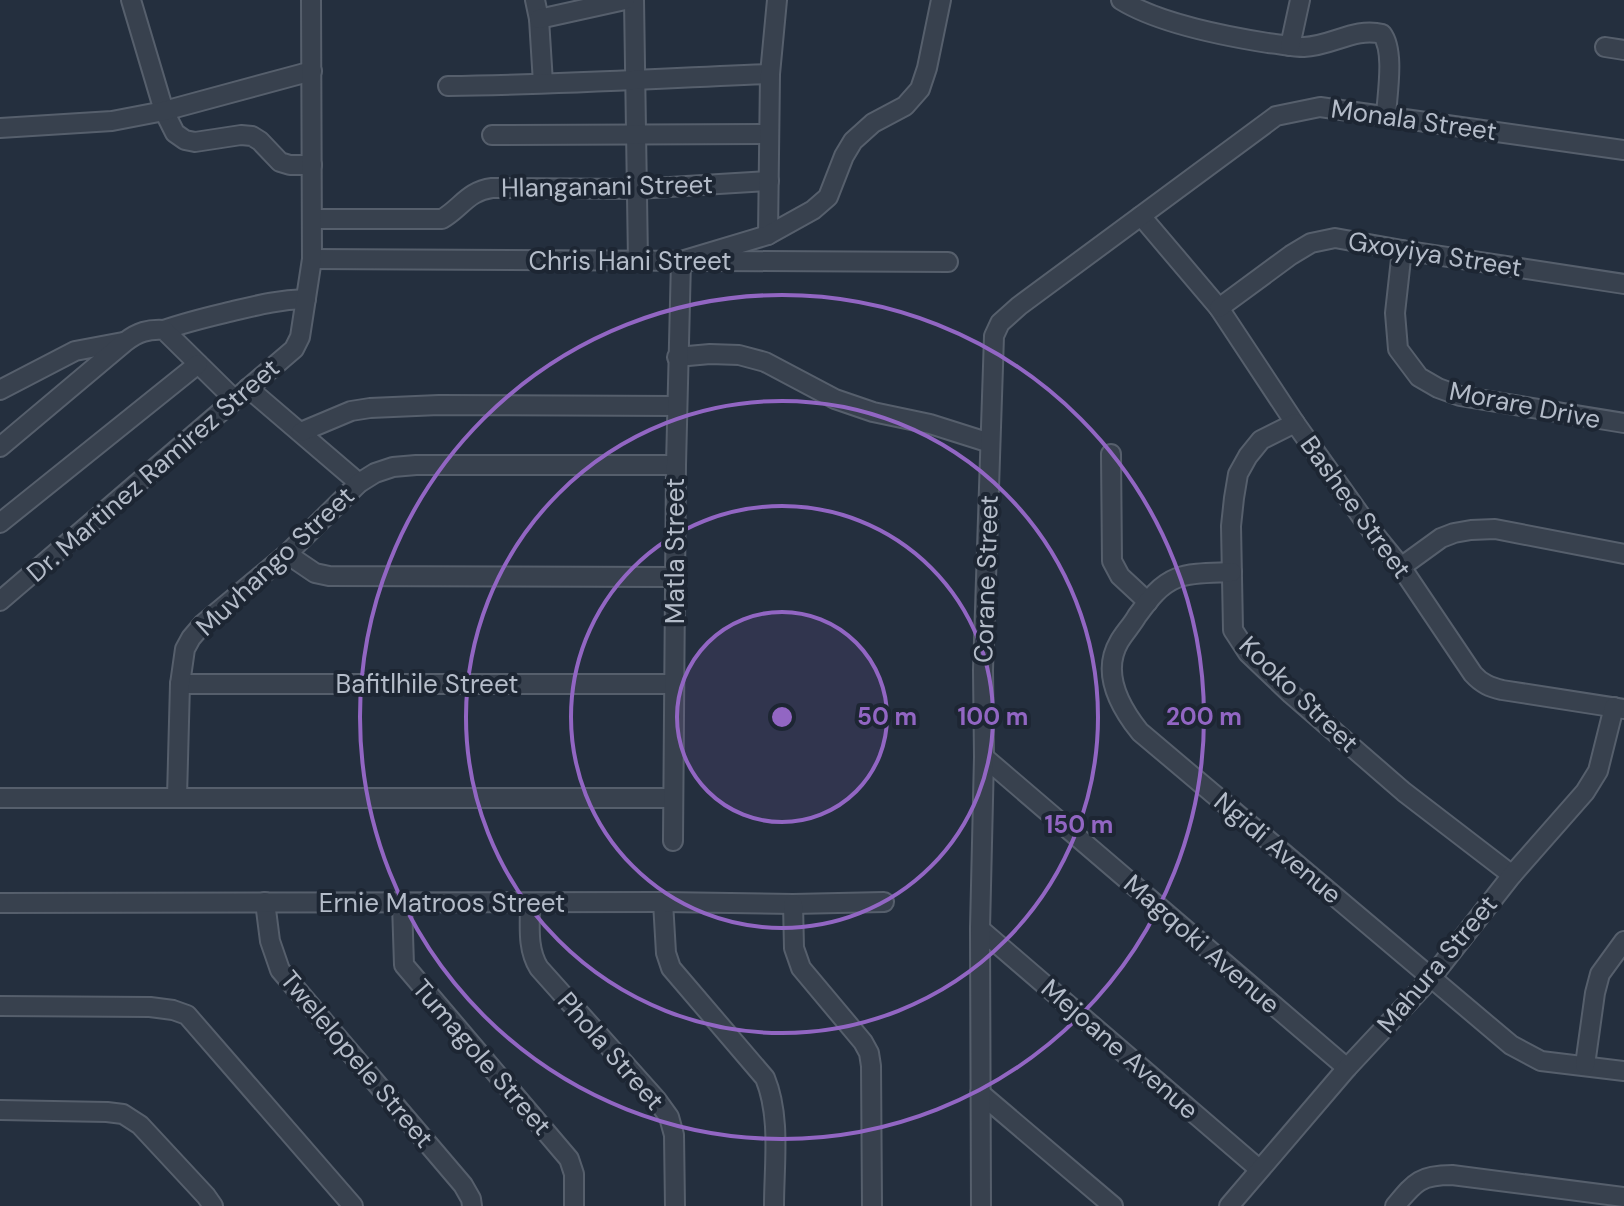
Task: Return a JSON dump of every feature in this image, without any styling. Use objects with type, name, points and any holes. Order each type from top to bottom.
[{"type":"street","points":[[131,0],[164,111],[175,133],[195,142],[252,136],[280,162],[312,165]]},
{"type":"street","name":"Dr. Martinez Ramirez Street","points":[[0,601],[294,349],[300,337],[312,259],[311,0]]},
{"type":"street","points":[[535,0],[543,83]]},
{"type":"street","points":[[539,19],[625,0]]},
{"type":"street","points":[[634,0],[638,261]]},
{"type":"street","points":[[768,235],[770,74],[777,0]]},
{"type":"street","points":[[681,261],[768,235],[813,210],[828,197],[853,141],[873,123],[905,106],[920,89],[941,0]]},
{"type":"street","points":[[1121,0],[1135,9],[1170,21],[1247,40],[1290,46],[1306,47],[1372,31],[1382,34],[1388,44],[1389,59],[1386,116]]},
{"type":"street","points":[[1290,46],[1300,0]]},
{"type":"street","points":[[0,128],[112,121],[164,111],[312,71]]},
{"type":"street","points":[[448,86],[770,74]]},
{"type":"street","name":"Monala Street","points":[[1141,216],[1276,116],[1320,107],[1624,150]]},
{"type":"street","name":"Hlanganani Street","points":[[492,135],[769,134]]},
{"type":"street","name":"Hlanganani Street","points":[[312,219],[442,219],[477,191],[492,188],[637,189],[769,181]]},
{"type":"street","name":"Bashee Street","points":[[1141,216],[1219,308],[1295,423],[1401,567],[1473,674],[1487,686],[1502,690],[1619,708]]},
{"type":"street","name":"Corane Street","points":[[981,1206],[983,670],[994,336],[1000,323],[1029,298],[1141,216]]},
{"type":"street","name":"Gxoyiya Street","points":[[1219,308],[1291,255],[1311,243],[1335,238],[1624,284]]},
{"type":"street","name":"Morare Drive","points":[[1402,250],[1395,313],[1398,349],[1419,377],[1460,396],[1624,423]]},
{"type":"street","name":"Chris Hani Street","points":[[312,259],[948,262]]},
{"type":"street","name":"Matla Street","points":[[673,841],[677,357],[681,261]]},
{"type":"street","points":[[0,447],[138,333],[164,330],[247,306],[277,300],[306,299]]},
{"type":"street","points":[[164,330],[198,364],[301,432],[359,483]]},
{"type":"street","points":[[0,390],[75,351],[125,342]]},
{"type":"street","points":[[677,357],[739,355],[765,362],[835,399],[990,443]]},
{"type":"street","points":[[0,523],[198,364]]},
{"type":"street","points":[[301,432],[351,411],[370,408],[439,405],[677,406]]},
{"type":"street","name":"Kooko Street","points":[[1295,423],[1261,440],[1238,474],[1231,526],[1233,630],[1248,653],[1291,694],[1404,792],[1512,875]]},
{"type":"street","points":[[1111,454],[1112,561],[1120,576],[1148,602]]},
{"type":"street","name":"Muvhango Street","points":[[177,797],[180,684],[185,649],[191,638],[203,624],[287,554],[359,483],[393,467],[416,465],[676,465]]},
{"type":"street","points":[[1401,567],[1441,538],[1471,530],[1495,529],[1624,554]]},
{"type":"street","points":[[287,554],[315,573],[329,576],[675,577]]},
{"type":"street","name":"Ngidi Avenue","points":[[1232,572],[1179,577],[1161,587],[1117,644],[1112,665],[1113,682],[1118,701],[1127,716],[1140,732],[1511,1045],[1541,1061],[1624,1071]]},
{"type":"street","name":"Bafitlhile Street","points":[[180,684],[674,684]]},
{"type":"street","name":"Mahura Street","points":[[1229,1206],[1347,1068],[1432,977],[1512,875],[1585,792],[1593,780],[1619,708]]},
{"type":"street","name":"Magqoki Avenue","points":[[984,757],[1347,1068]]},
{"type":"street","points":[[0,798],[673,798]]},
{"type":"street","name":"Twelelopele Street","points":[[265,902],[270,941],[280,970],[463,1185],[472,1206]]},
{"type":"street","points":[[663,902],[666,953],[671,968],[765,1078],[774,1121],[774,1206]]},
{"type":"street","name":"Ernie Matroos Street","points":[[0,903],[884,902]]},
{"type":"street","name":"Phola Street","points":[[530,903],[530,945],[539,968],[669,1117],[674,1135],[675,1206]]},
{"type":"street","name":"Tumagole Street","points":[[402,904],[404,965],[569,1159],[574,1174],[574,1206]]},
{"type":"street","points":[[793,904],[794,948],[801,968],[869,1053],[872,1206]]},
{"type":"street","name":"Mejoane Avenue","points":[[980,929],[1259,1169]]},
{"type":"street","points":[[1585,1065],[1600,974],[1624,941]]},
{"type":"street","points":[[0,1006],[150,1007],[187,1015],[353,1206]]},
{"type":"street","points":[[980,1093],[1113,1206]]},
{"type":"street","points":[[0,1110],[123,1114],[140,1125],[213,1206]]},
{"type":"street","points":[[1395,1206],[1424,1177],[1436,1175],[1624,1197]]}]
